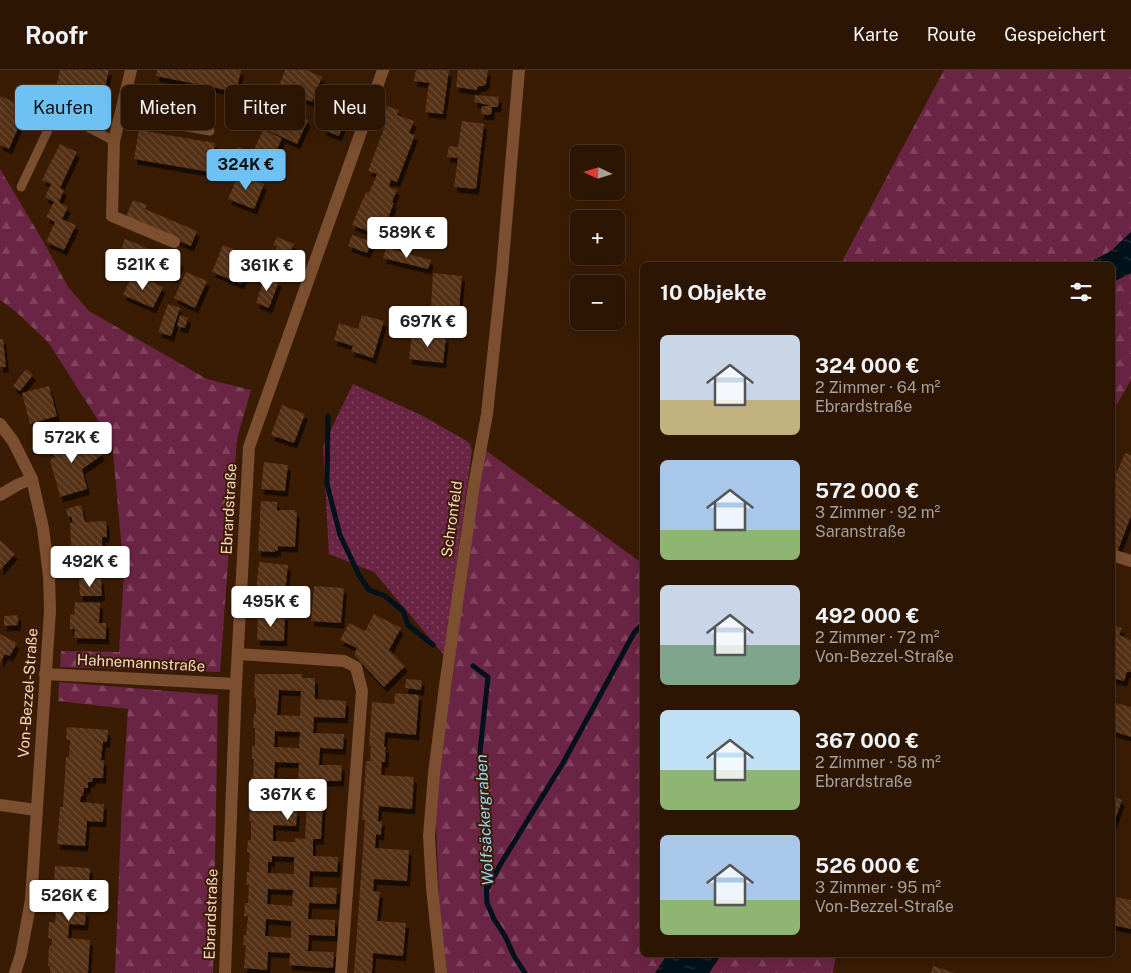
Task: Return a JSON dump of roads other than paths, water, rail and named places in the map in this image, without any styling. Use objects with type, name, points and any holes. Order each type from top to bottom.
[{"type":"street","points":[[131,70],[114,141],[112,216],[174,242]]},
{"type":"street","name":"Ebrardstraße","points":[[225,973],[236,684],[249,447],[383,70]]},
{"type":"street","name":"Schronfeld","points":[[441,973],[432,888],[429,836],[434,772],[444,686],[474,485],[487,414],[502,272],[519,70]]},
{"type":"street","name":"Von-Bezzel-Straße","points":[[0,424],[13,441],[32,479],[43,528],[49,576],[50,610],[30,900],[21,954],[15,973]]},
{"type":"street","points":[[0,495],[32,479]]},
{"type":"street","points":[[1115,556],[1131,561]]},
{"type":"street","points":[[238,654],[344,661],[356,667],[362,691],[341,973]]},
{"type":"street","name":"Hahnemannstraße","points":[[45,674],[236,684]]},
{"type":"street","points":[[0,805],[36,810]]},
{"type":"lane","points":[[120,115],[210,131]]},
{"type":"lane","points":[[21,188],[48,130]]},
{"type":"lane","points":[[93,130],[114,141]]},
{"type":"water","points":[[1131,232],[1131,273],[1115,281],[1115,262],[1091,262],[1111,251]]},
{"type":"water","points":[[666,957],[720,957],[709,973],[655,973]]},
{"type":"waterway","name":"Wolfsäckergraben","points":[[328,416],[327,484],[340,535],[359,575],[369,590],[385,596],[403,611],[408,625],[433,645]]},
{"type":"waterway","points":[[487,889],[563,763],[634,633],[640,626]]},
{"type":"waterway","name":"Wolfsäckergraben","points":[[473,666],[488,677],[480,752],[487,903],[514,956],[525,973]]}]
